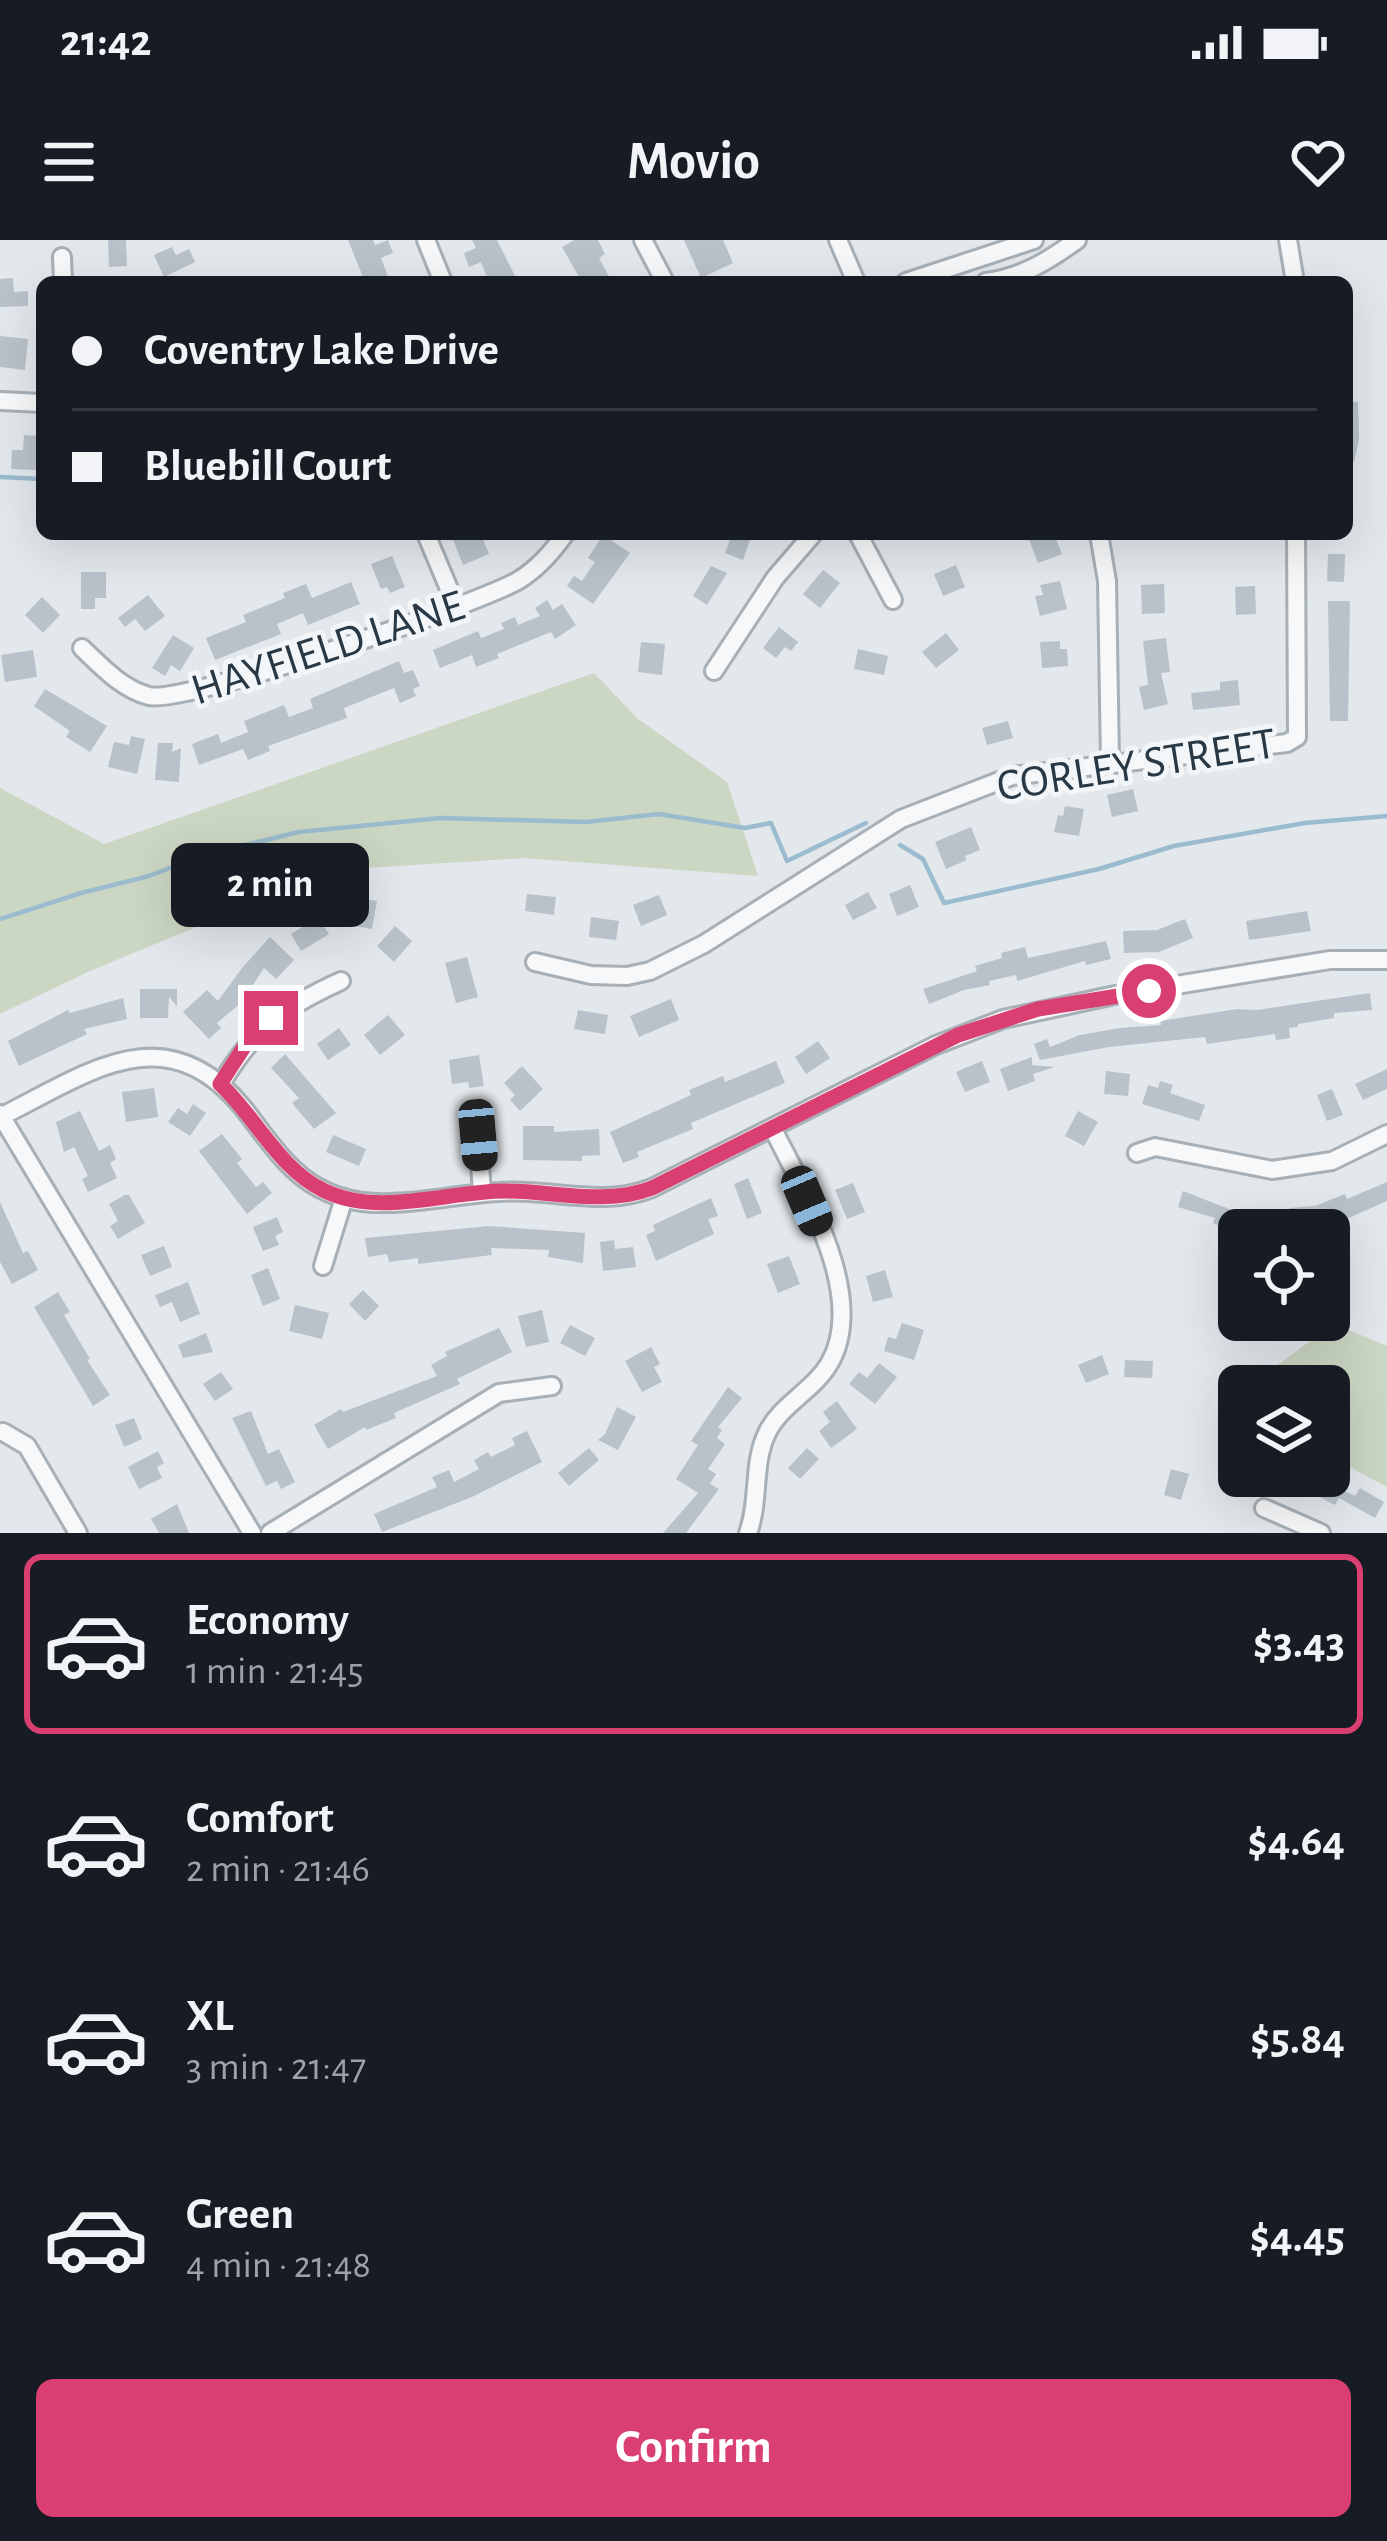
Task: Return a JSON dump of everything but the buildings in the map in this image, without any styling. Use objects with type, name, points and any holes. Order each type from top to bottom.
[{"type":"street","points":[[426,240],[440,276]]},
{"type":"street","points":[[643,240],[662,276]]},
{"type":"street","points":[[838,240],[853,276]]},
{"type":"street","points":[[924,276],[1034,240]]},
{"type":"street","points":[[1009,276],[1028,271],[1077,240]]},
{"type":"street","points":[[1288,240],[1293,276]]},
{"type":"street","points":[[62,257],[63,276]]},
{"type":"street","points":[[0,401],[36,403]]},
{"type":"street","points":[[428,540],[457,608]]},
{"type":"street","name":"HAYFIELD LANE","points":[[82,648],[114,679],[151,696],[208,688],[457,608],[520,579],[559,540]]},
{"type":"street","points":[[715,670],[775,578],[808,540]]},
{"type":"street","points":[[861,540],[893,600]]},
{"type":"street","points":[[1100,540],[1107,580],[1110,761]]},
{"type":"street","name":"CORLEY STREET","points":[[536,962],[591,975],[650,971],[704,944],[922,809],[1012,776],[1287,743],[1297,737],[1296,540]]},
{"type":"street","points":[[252,1533],[1,1115],[107,1063],[133,1056],[172,1059],[220,1084],[299,1174],[344,1198],[377,1203],[482,1193],[627,1196],[652,1188],[958,1035],[1038,1009],[1330,960],[1387,960]]},
{"type":"street","points":[[220,1084],[244,1047],[271,1018],[341,981]]},
{"type":"street","points":[[748,1533],[767,1432],[824,1371],[836,1350],[843,1315],[836,1268],[773,1129]]},
{"type":"street","points":[[1137,1153],[1155,1147],[1272,1170],[1332,1160],[1387,1134]]},
{"type":"street","points":[[478,1135],[482,1193]]},
{"type":"street","points":[[323,1266],[344,1198]]},
{"type":"street","points":[[270,1533],[500,1393],[551,1385]]},
{"type":"street","points":[[3,1432],[27,1446],[78,1533]]},
{"type":"street","points":[[1264,1508],[1321,1533]]},
{"type":"green space","points":[[594,673],[638,719],[727,782],[758,876],[525,858],[334,870],[90,971],[0,1014],[0,788],[104,844]]},
{"type":"green space","points":[[1350,1331],[1387,1346],[1387,1487],[1350,1467],[1350,1365],[1277,1365],[1310,1341],[1350,1341]]},
{"type":"waterway","points":[[0,477],[36,479]]},
{"type":"waterway","points":[[0,919],[204,855],[299,832],[441,818],[586,822],[659,814],[745,828],[771,823],[787,861],[866,823]]},
{"type":"waterway","points":[[900,845],[923,859],[944,903],[1099,869],[1174,846],[1305,823],[1387,816]]},
{"type":"route","points":[[271,1018],[252,1036],[220,1084],[289,1165],[321,1189],[377,1203],[504,1191],[614,1198],[652,1188],[958,1035],[1038,1009],[1149,991]]}]
